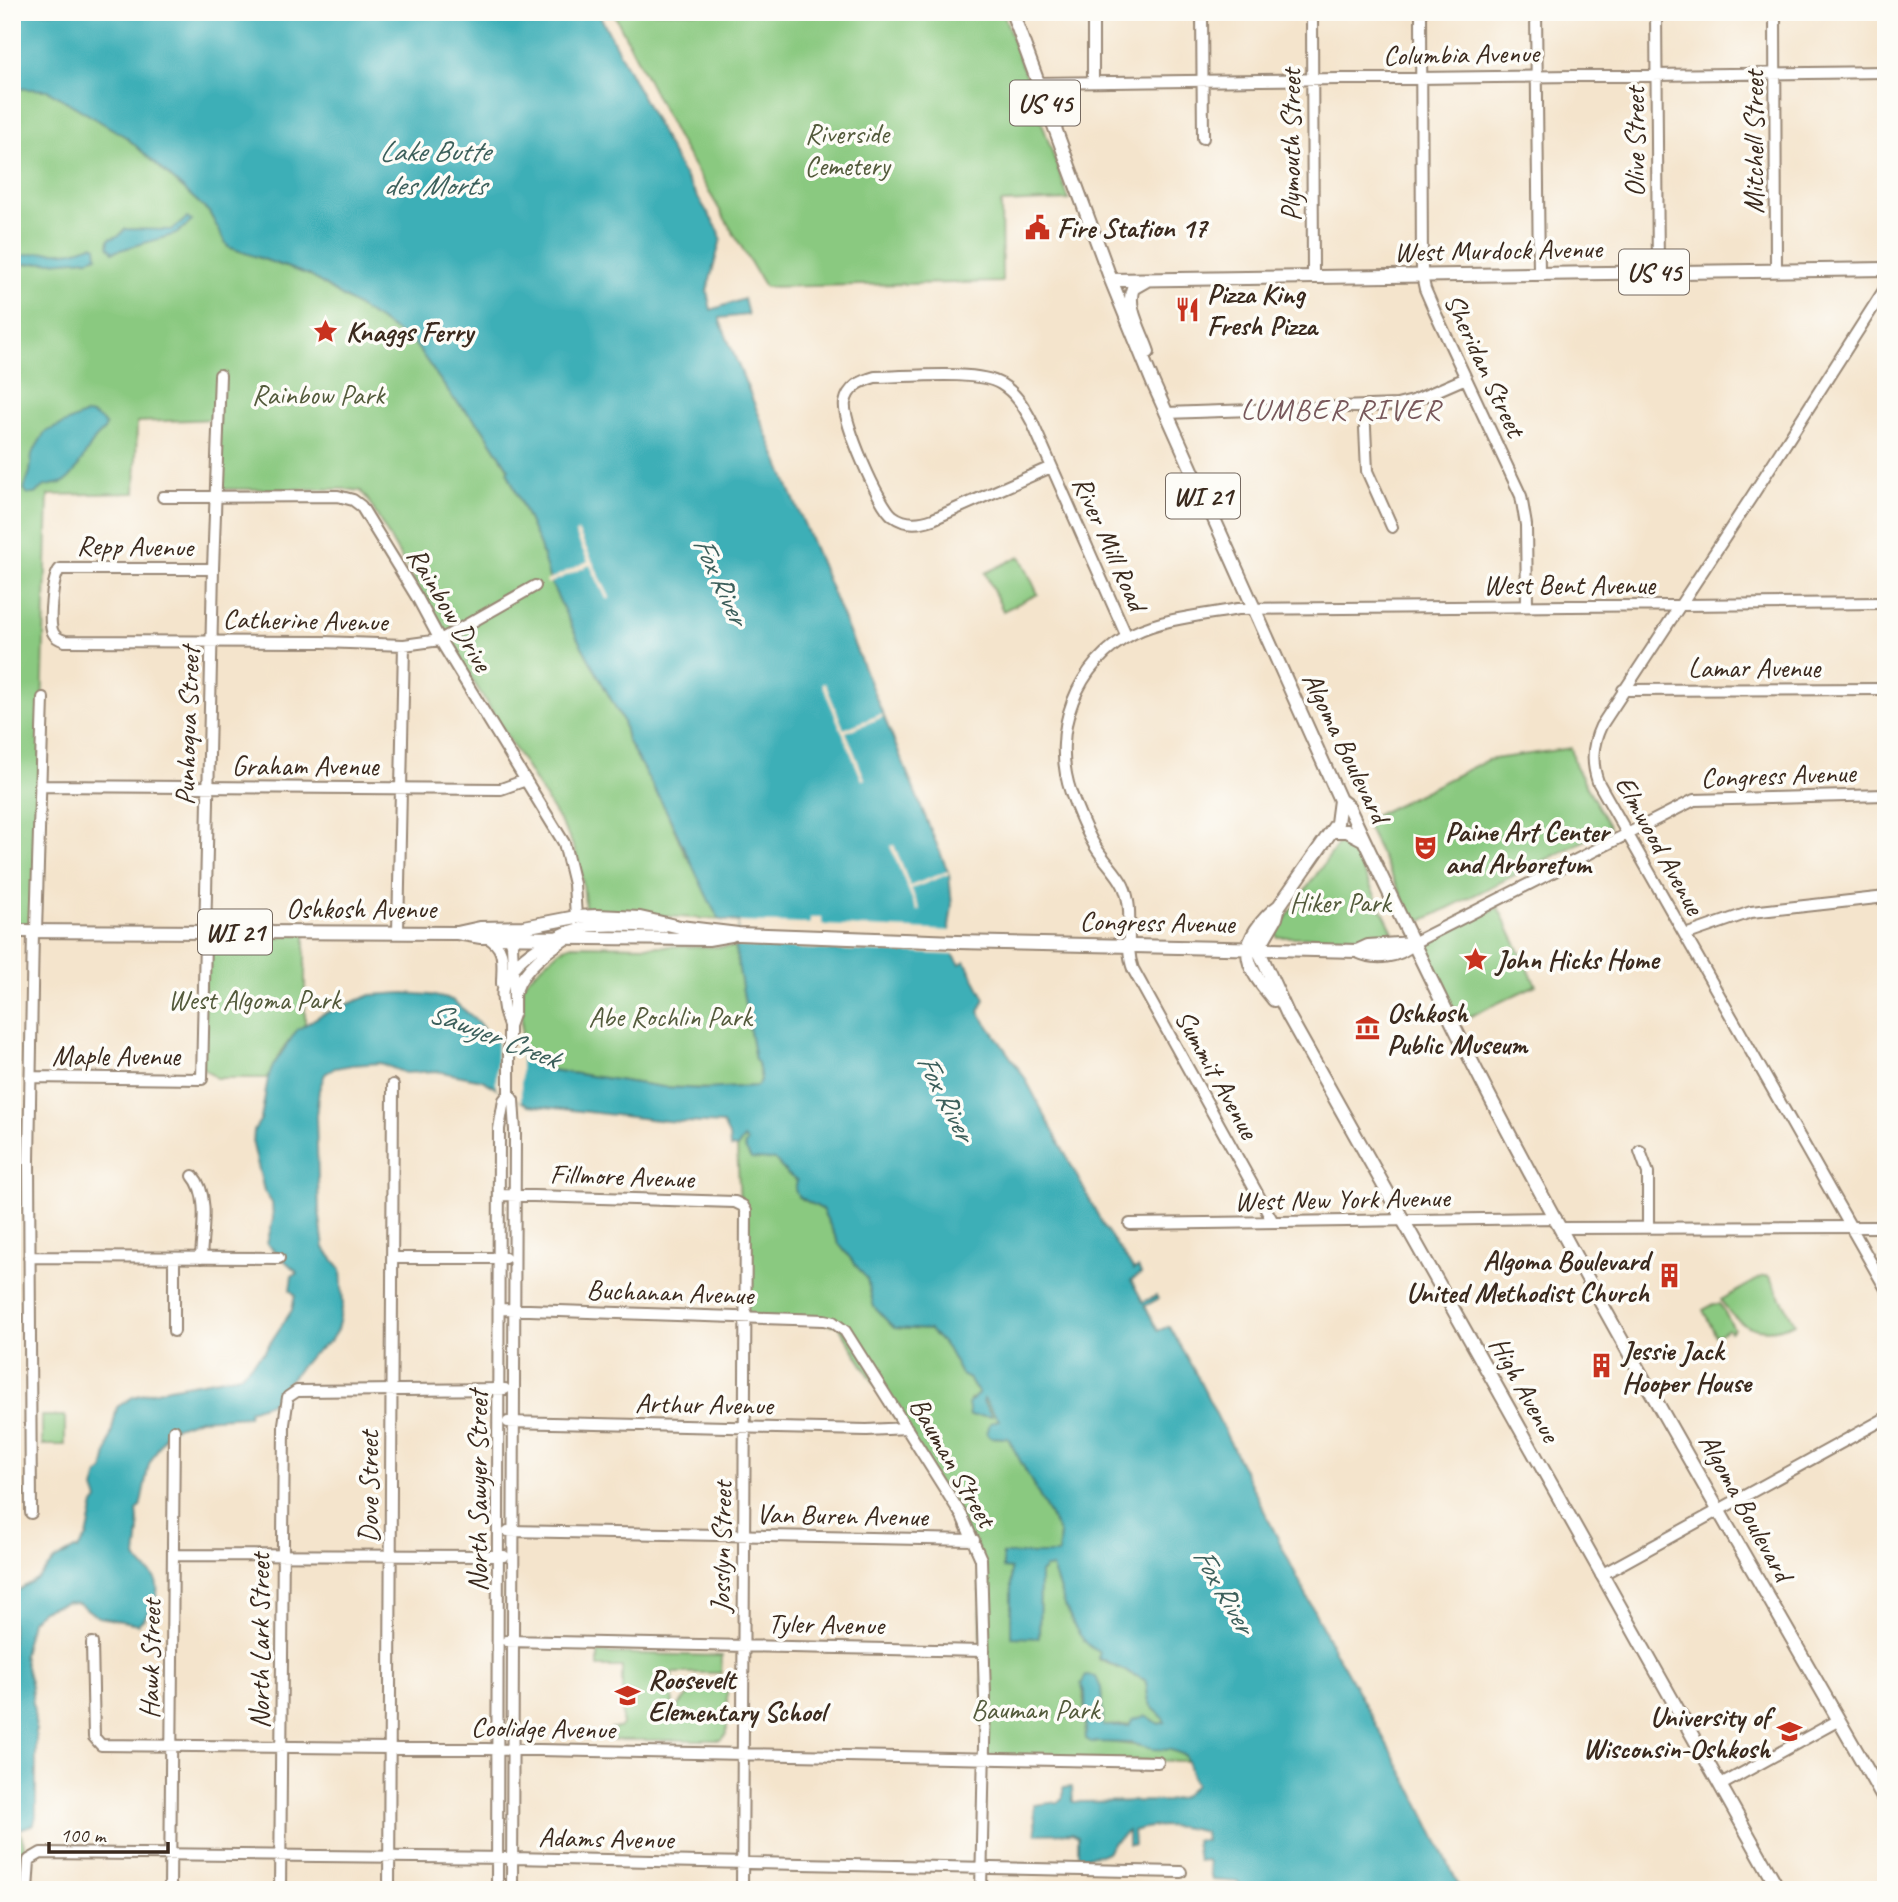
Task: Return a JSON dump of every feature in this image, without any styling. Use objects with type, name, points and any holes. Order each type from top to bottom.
[{"type":"main road","name":"Algoma Boulevard","points":[[1012,12],[1111,280],[1153,383],[1340,800],[1348,806],[1492,1102],[1886,1803]]},
{"type":"main road","name":"West Murdock Avenue","points":[[1111,280],[1886,269]]},
{"type":"main road","points":[[1147,279],[1133,288],[1131,297],[1150,357],[1153,383]]},
{"type":"main road","points":[[1252,949],[1276,918],[1279,906],[1332,831],[1339,817],[1340,800]]},
{"type":"main road","points":[[1332,831],[1347,831],[1364,840]]},
{"type":"main road","name":"Oshkosh Avenue","points":[[12,931],[398,932],[457,933],[487,937],[576,917],[640,918],[680,927],[738,934],[957,942]]},
{"type":"main road","name":"Oshkosh Avenue","points":[[457,933],[481,928],[551,938],[708,939],[738,934]]},
{"type":"main road","name":"Congress Avenue","points":[[957,942],[1357,951],[1366,956],[1392,956],[1402,953],[1413,943]]},
{"type":"main road","name":"High Avenue","points":[[1252,949],[1779,1890]]},
{"type":"street","points":[[1093,12],[1093,81]]},
{"type":"street","points":[[1202,12],[1203,138]]},
{"type":"street","name":"Plymouth Street","points":[[1312,12],[1313,277]]},
{"type":"street","name":"Sheridan Street","points":[[1421,12],[1422,275],[1425,289],[1521,496],[1525,510],[1527,606]]},
{"type":"street","points":[[1536,12],[1539,273]]},
{"type":"street","name":"Olive Street","points":[[1656,12],[1658,272]]},
{"type":"street","name":"Mitchell Street","points":[[1775,12],[1776,271]]},
{"type":"street","name":"Columbia Avenue","points":[[1038,83],[1886,72]]},
{"type":"street","name":"Elmwood Avenue","points":[[1886,287],[1623,690],[1597,736],[1593,761],[1598,782],[1886,1289]]},
{"type":"street","name":"Punhoqua Street","points":[[202,1079],[219,375]]},
{"type":"street","name":"River Mill Road","points":[[1051,467],[933,519],[918,523],[905,522],[888,512],[880,500],[847,422],[845,401],[854,386],[875,377],[970,376],[991,379],[1009,390],[1020,400],[1032,422],[1127,637]]},
{"type":"street","points":[[1166,413],[1405,404],[1466,378]]},
{"type":"street","points":[[1364,406],[1367,471],[1392,527]]},
{"type":"street","name":"Rainbow Drive","points":[[163,497],[338,496],[354,500],[365,511],[564,843],[574,884],[576,917]]},
{"type":"street","name":"Repp Avenue","points":[[58,639],[52,626],[54,579],[58,570],[64,567],[213,569]]},
{"type":"street","name":"Catherine Avenue","points":[[58,639],[404,645],[440,640],[536,586]]},
{"type":"street","name":"West Bent Avenue","points":[[1127,637],[1170,622],[1252,608],[1886,603]]},
{"type":"street","name":"Summit Avenue","points":[[1127,637],[1105,655],[1083,680],[1069,709],[1063,747],[1071,791],[1087,831],[1127,895],[1129,959],[1133,969],[1273,1222]]},
{"type":"street","points":[[398,932],[404,645]]},
{"type":"street","name":"Lamar Avenue","points":[[1623,690],[1886,690]]},
{"type":"street","points":[[31,1513],[30,1077],[43,698]]},
{"type":"street","name":"Graham Avenue","points":[[40,786],[501,789],[526,780]]},
{"type":"street","name":"Congress Avenue","points":[[1413,943],[1690,802],[1701,799],[1886,795]]},
{"type":"street","points":[[1685,935],[1751,912],[1886,897]]},
{"type":"street","points":[[502,990],[513,970],[551,938],[571,930],[587,927],[680,927]]},
{"type":"street","name":"North Sawyer Street","points":[[507,933],[514,997],[514,1012],[509,1026]]},
{"type":"street","name":"North Sawyer Street","points":[[487,937],[501,949],[504,1011],[509,1026],[509,1094],[513,1100],[515,1423],[512,1890]]},
{"type":"street","points":[[514,997],[520,979],[529,969],[569,937]]},
{"type":"street","name":"Maple Avenue","points":[[30,1077],[202,1079]]},
{"type":"street","name":"Dove Street","points":[[389,1890],[393,1085]]},
{"type":"street","name":"North Sawyer Street","points":[[497,1890],[499,1129],[504,1100],[509,1094]]},
{"type":"street","points":[[1640,1151],[1648,1173],[1648,1228]]},
{"type":"street","points":[[193,1176],[199,1182],[203,1199],[201,1258]]},
{"type":"street","name":"Fillmore Avenue","points":[[499,1195],[735,1202],[743,1206]]},
{"type":"street","name":"Josslyn Street","points":[[742,1890],[746,1316],[746,1211],[743,1206]]},
{"type":"street","name":"West New York Avenue","points":[[1129,1224],[1402,1221],[1558,1223],[1648,1228],[1886,1227]]},
{"type":"street","points":[[29,1257],[279,1258]]},
{"type":"street","points":[[174,1258],[174,1331]]},
{"type":"street","points":[[392,1258],[515,1258]]},
{"type":"street","name":"Buchanan Avenue","points":[[500,1310],[746,1316],[824,1320],[838,1325]]},
{"type":"street","name":"Bauman Street","points":[[838,1325],[861,1354],[962,1516],[981,1559],[985,1759],[981,1890]]},
{"type":"street","points":[[391,1389],[515,1389]]},
{"type":"street","name":"North Lark Street","points":[[280,1890],[282,1556],[286,1402],[290,1394],[297,1391],[391,1389]]},
{"type":"street","points":[[1601,1575],[1886,1418]]},
{"type":"street","name":"Arthur Avenue","points":[[500,1423],[907,1428]]},
{"type":"street","name":"Hawk Street","points":[[170,1890],[174,1430]]},
{"type":"street","name":"Van Buren Avenue","points":[[499,1531],[974,1540]]},
{"type":"street","points":[[174,1555],[514,1556]]},
{"type":"street","name":"Tyler Avenue","points":[[498,1640],[984,1651]]},
{"type":"street","name":"Coolidge Avenue","points":[[92,1643],[94,1737],[102,1745],[498,1749],[1158,1762]]},
{"type":"street","points":[[1721,1785],[1839,1720]]},
{"type":"street","name":"Adams Avenue","points":[[27,1890],[27,1865],[32,1857],[41,1853],[512,1858],[1181,1872]]},
{"type":"green space","name":"Riverside Cemetery","points":[[613,12],[1003,12],[1069,200],[1001,203],[1002,282],[765,287],[678,139]]},
{"type":"green space","name":"Rainbow Park","points":[[12,88],[47,90],[126,137],[209,212],[228,247],[309,275],[414,343],[453,398],[481,426],[509,470],[507,471],[540,546],[550,581],[623,721],[627,740],[666,810],[685,854],[720,920],[592,911],[585,908],[581,870],[568,835],[454,650],[368,500],[361,491],[345,489],[224,489],[220,484],[218,419],[137,422],[135,493],[48,495],[36,931],[12,931]]},
{"type":"green space","points":[[1020,556],[1038,594],[1003,611],[985,573]]},
{"type":"green space","points":[[1571,748],[1576,767],[1610,828],[1416,924],[1365,823],[1366,820],[1487,760]]},
{"type":"green space","name":"Hiker Park","points":[[1345,839],[1393,932],[1385,937],[1278,937],[1275,933],[1341,840]]},
{"type":"green space","points":[[1498,907],[1536,985],[1458,1022],[1420,947]]},
{"type":"green space","name":"West Algoma Park","points":[[205,932],[305,932],[305,1027],[283,1049],[268,1078],[216,1078],[202,1067]]},
{"type":"green space","name":"Abe Rochlin Park","points":[[572,945],[735,947],[761,1080],[757,1086],[715,1089],[663,1087],[538,1068],[521,1051],[523,986],[526,980],[561,949]]},
{"type":"green space","name":"Bauman Park","points":[[744,1138],[747,1142],[744,1147],[775,1160],[797,1181],[799,1197],[822,1209],[839,1244],[867,1279],[874,1307],[894,1328],[930,1330],[947,1348],[961,1374],[967,1377],[979,1394],[970,1400],[992,1415],[983,1402],[984,1399],[999,1420],[990,1437],[1008,1438],[1060,1534],[1058,1554],[1003,1555],[1011,1569],[1011,1637],[1039,1637],[1040,1573],[1045,1568],[1052,1568],[1075,1627],[1101,1652],[1098,1659],[1145,1680],[1149,1701],[1165,1723],[1103,1726],[1101,1688],[1098,1683],[1083,1686],[1086,1739],[1171,1750],[1185,1755],[1188,1761],[985,1759],[979,1552],[838,1325],[746,1316],[746,1252],[737,1148]]},
{"type":"green space","points":[[1764,1276],[1769,1277],[1795,1323],[1772,1329],[1752,1328],[1735,1318],[1721,1300]]},
{"type":"green space","points":[[1720,1304],[1734,1329],[1730,1332],[1728,1329],[1716,1336],[1703,1310]]},
{"type":"green space","points":[[42,1416],[65,1416],[65,1445],[42,1445]]},
{"type":"green space","points":[[598,1653],[722,1656],[721,1673],[672,1673],[673,1714],[694,1690],[708,1684],[727,1683],[727,1734],[720,1740],[610,1740],[611,1728],[619,1728],[622,1724],[622,1667],[598,1667]]},
{"type":"green space","points":[[12,1820],[24,1844],[27,1890],[12,1890]]},
{"type":"water","points":[[12,12],[598,12],[679,167],[719,231],[721,239],[707,291],[711,310],[744,299],[748,315],[720,318],[720,321],[949,874],[952,906],[949,927],[954,956],[960,964],[965,961],[985,999],[979,1012],[1025,1078],[1104,1227],[1134,1270],[1138,1268],[1141,1274],[1131,1280],[1143,1302],[1156,1296],[1158,1299],[1145,1306],[1158,1331],[1169,1326],[1197,1376],[1334,1651],[1414,1793],[1461,1890],[1242,1890],[1238,1882],[1212,1880],[1208,1860],[1198,1861],[1195,1840],[1205,1841],[1204,1832],[1178,1827],[1150,1827],[1133,1831],[1134,1845],[1128,1845],[1128,1831],[1113,1843],[1107,1852],[1078,1857],[1078,1836],[1072,1833],[1036,1834],[1034,1805],[1058,1802],[1063,1797],[1063,1788],[1072,1787],[1073,1802],[1167,1801],[1182,1797],[1195,1785],[1185,1755],[1131,1743],[1091,1742],[1086,1739],[1085,1694],[1081,1684],[1086,1676],[1096,1677],[1101,1688],[1103,1726],[1129,1726],[1132,1720],[1145,1716],[1159,1724],[1165,1722],[1151,1705],[1145,1680],[1098,1658],[1100,1652],[1082,1638],[1069,1616],[1052,1568],[1045,1568],[1040,1573],[1039,1638],[1011,1637],[1011,1569],[1003,1568],[1003,1554],[1058,1554],[1060,1534],[1008,1438],[990,1437],[987,1434],[990,1423],[999,1420],[984,1399],[983,1402],[992,1416],[970,1416],[968,1404],[979,1393],[967,1377],[961,1374],[947,1348],[930,1330],[894,1328],[874,1307],[867,1279],[839,1244],[822,1209],[799,1197],[795,1190],[797,1181],[775,1160],[751,1159],[744,1147],[747,1142],[744,1138],[737,1148],[730,1147],[729,1136],[723,1124],[666,1121],[528,1105],[482,1080],[436,1071],[405,1073],[380,1063],[335,1068],[325,1074],[319,1090],[316,1116],[319,1210],[324,1248],[341,1269],[343,1305],[337,1330],[330,1341],[309,1357],[270,1403],[249,1410],[248,1416],[199,1419],[168,1430],[149,1464],[140,1508],[137,1510],[139,1530],[136,1558],[155,1579],[157,1585],[154,1604],[138,1624],[98,1617],[78,1603],[67,1602],[42,1610],[31,1621],[23,1655],[31,1686],[36,1730],[36,1816],[34,1824],[20,1829],[12,1820],[12,1594],[38,1578],[55,1560],[77,1550],[87,1537],[94,1505],[98,1500],[94,1489],[98,1474],[103,1471],[117,1407],[133,1397],[240,1375],[264,1352],[292,1310],[295,1295],[290,1290],[292,1276],[298,1273],[267,1244],[273,1219],[272,1203],[264,1191],[253,1145],[254,1130],[261,1119],[268,1078],[297,1030],[321,1015],[371,995],[430,995],[452,1000],[475,1019],[490,1037],[521,1051],[538,1068],[663,1087],[703,1089],[757,1086],[761,1080],[735,947],[738,946],[739,922],[720,920],[712,907],[666,810],[627,740],[623,721],[550,581],[540,546],[507,471],[509,469],[481,426],[453,398],[414,343],[309,275],[228,247],[209,212],[126,137],[47,90],[12,88]]},
{"type":"water","points":[[187,218],[192,221],[176,234],[113,252],[108,246],[109,239],[120,235],[125,229],[172,230]]},
{"type":"water","points":[[96,246],[97,256],[89,259],[25,264],[12,269],[12,259],[38,253],[71,251]]},
{"type":"water","points":[[86,414],[97,417],[106,426],[73,474],[64,482],[45,486],[35,494],[28,494],[24,489],[32,454],[45,432]]},
{"type":"pier","points":[[578,531],[610,598],[607,600],[590,565],[548,584],[546,581],[588,561],[575,533]]},
{"type":"pier","points":[[825,683],[844,729],[882,714],[883,717],[846,732],[865,779],[862,780],[822,684]]},
{"type":"pier","points":[[894,845],[910,886],[948,871],[949,874],[911,889],[920,910],[917,911],[890,846]]},
{"type":"pier","points":[[810,918],[822,918],[822,925],[953,931],[956,955],[738,946],[739,922],[810,924]]},
{"type":"pier","points":[[497,1037],[521,1051],[521,1102],[496,1088]]},
{"type":"place","name":"Fire Station 17","points":[[1037,227]]},
{"type":"place","name":"Pizza King Fresh Pizza","points":[[1187,309]]},
{"type":"place","name":"Knaggs Ferry","points":[[326,331]]},
{"type":"place","name":"Paine Art Center and Arboretum","points":[[1425,847]]},
{"type":"place","name":"John Hicks Home","points":[[1476,959]]},
{"type":"place","name":"Oshkosh Public Museum","points":[[1367,1028]]},
{"type":"place","name":"Algoma Boulevard United Methodist Church","points":[[1669,1276]]},
{"type":"place","name":"Jessie Jack Hooper House","points":[[1602,1366]]},
{"type":"place","name":"Roosevelt Elementary School","points":[[628,1695]]},
{"type":"place","name":"University of Wisconsin-Oshkosh","points":[[1790,1732]]},
{"type":"district","name":"LUMBER RIVER","points":[[1341,409]]},
{"type":"water label","name":"Lake Butte des Morts","points":[[434,168]]},
{"type":"water label","name":"Fox River","points":[[721,580]]},
{"type":"water label","name":"Sawyer Creek","points":[[494,1035]]},
{"type":"water label","name":"Fox River","points":[[946,1097]]},
{"type":"water label","name":"Fox River","points":[[1224,1590]]}]
